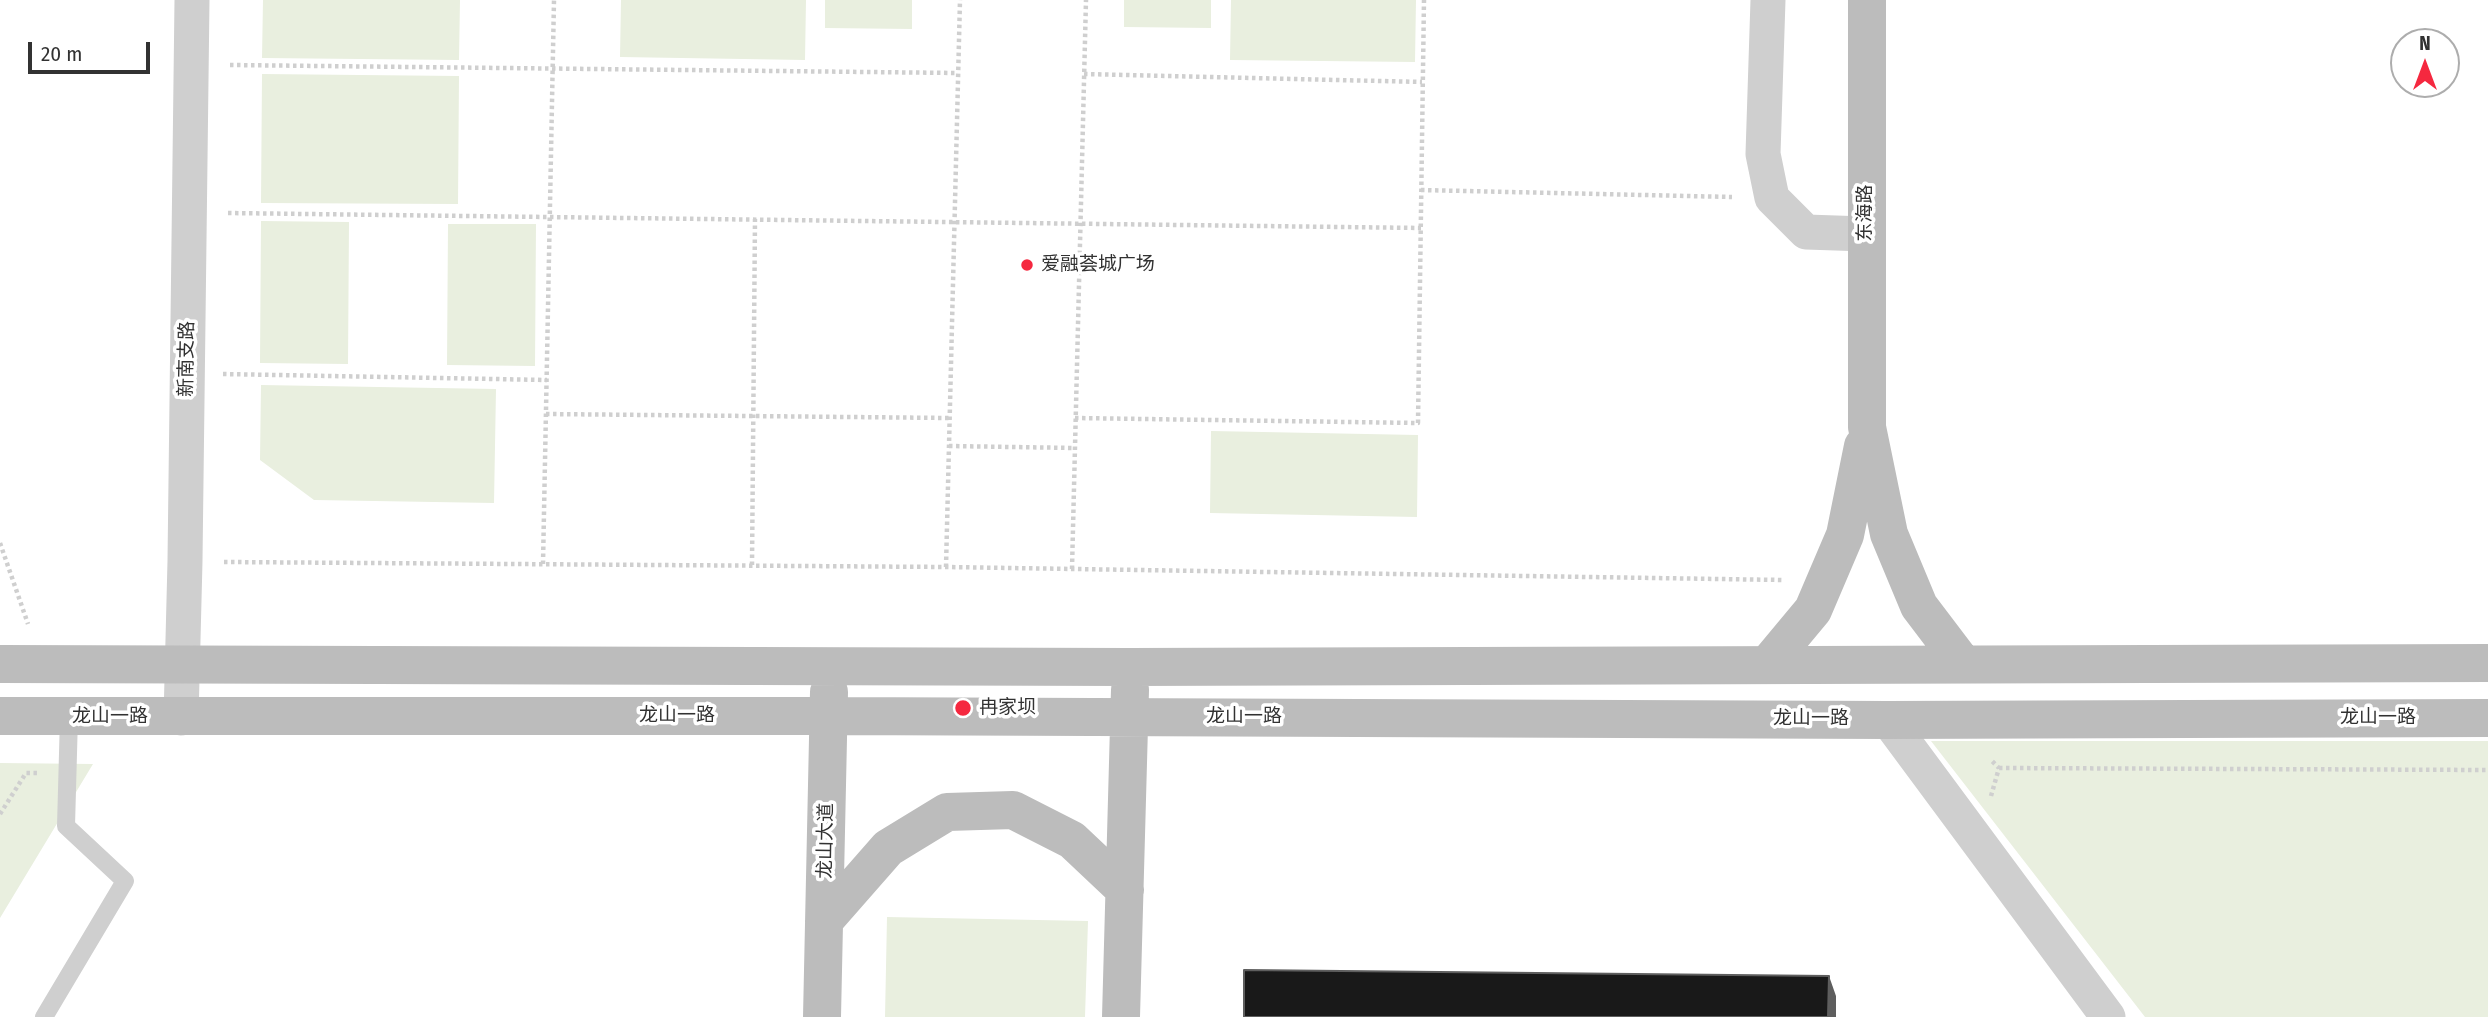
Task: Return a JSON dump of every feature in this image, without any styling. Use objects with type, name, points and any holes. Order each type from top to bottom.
[{"type":"main road","name":"东海路","points":[[1867,0],[1867,427]]},
{"type":"main road","points":[[1867,427],[1889,534],[1919,606],[1963,664]]},
{"type":"main road","points":[[1768,663],[1813,610],[1846,535],[1867,427]]},
{"type":"main road","points":[[1846,535],[1854,544],[1867,547],[1879,544],[1889,534]]},
{"type":"main road","points":[[0,664],[1130,667],[1768,663],[2488,663]]},
{"type":"main road","name":"龙山大道","points":[[822,1017],[829,666]]},
{"type":"main road","points":[[1121,1017],[1130,667]]},
{"type":"main road","name":"龙山一路","points":[[0,716],[1888,720],[2488,718]]},
{"type":"main road","points":[[824,921],[888,848],[947,813],[1013,810],[1072,840],[1125,890]]},
{"type":"street","name":"新南支路","points":[[181,718],[192,0]]},
{"type":"street","points":[[1768,0],[1763,154],[1772,198],[1806,232],[1866,234]]},
{"type":"street","points":[[1888,720],[2108,1017]]},
{"type":"lane","points":[[44,1017],[125,881],[66,826],[69,717]]},
{"type":"path","points":[[543,564],[554,0]]},
{"type":"path","points":[[946,567],[960,0]]},
{"type":"path","points":[[1072,569],[1086,0]]},
{"type":"path","points":[[1075,418],[1418,423],[1424,0]]},
{"type":"path","points":[[191,64],[958,73]]},
{"type":"path","points":[[1084,74],[1423,82]]},
{"type":"path","points":[[1421,190],[1772,198]]},
{"type":"path","points":[[189,212],[1421,228]]},
{"type":"path","points":[[752,565],[755,219]]},
{"type":"path","points":[[187,374],[547,380]]},
{"type":"path","points":[[546,414],[950,418]]},
{"type":"path","points":[[949,446],[1075,448]]},
{"type":"path","points":[[0,542],[42,665]]},
{"type":"path","points":[[185,561],[946,567],[1825,581]]},
{"type":"path","points":[[1955,719],[1999,768],[2488,770]]},
{"type":"path","points":[[1979,841],[1999,768]]},
{"type":"path","points":[[0,814],[26,773],[67,774]]},
{"type":"green space","points":[[263,0],[460,0],[459,60],[262,58]]},
{"type":"green space","points":[[621,0],[806,0],[805,60],[620,57]]},
{"type":"green space","points":[[825,0],[912,0],[912,29],[825,28]]},
{"type":"green space","points":[[1124,0],[1211,0],[1211,28],[1124,27]]},
{"type":"green space","points":[[1231,0],[1416,0],[1415,62],[1230,60]]},
{"type":"green space","points":[[262,74],[459,76],[458,204],[261,203]]},
{"type":"green space","points":[[261,221],[349,222],[348,364],[260,363]]},
{"type":"green space","points":[[448,224],[536,224],[535,366],[447,365]]},
{"type":"green space","points":[[261,385],[496,389],[494,503],[314,500],[260,460]]},
{"type":"green space","points":[[1211,431],[1418,435],[1417,517],[1210,513]]},
{"type":"green space","points":[[1931,741],[2488,741],[2488,1017],[2145,1017]]},
{"type":"green space","points":[[0,763],[93,764],[0,918]]},
{"type":"green space","points":[[887,917],[1088,921],[1085,1017],[885,1017]]},
{"type":"building","points":[[1244,970],[1829,976],[1828,1017],[1244,1017]]},
{"type":"place","name":"爱融荟城广场","points":[[1027,265]]},
{"type":"place","name":"冉家坝","points":[[963,708]]}]
